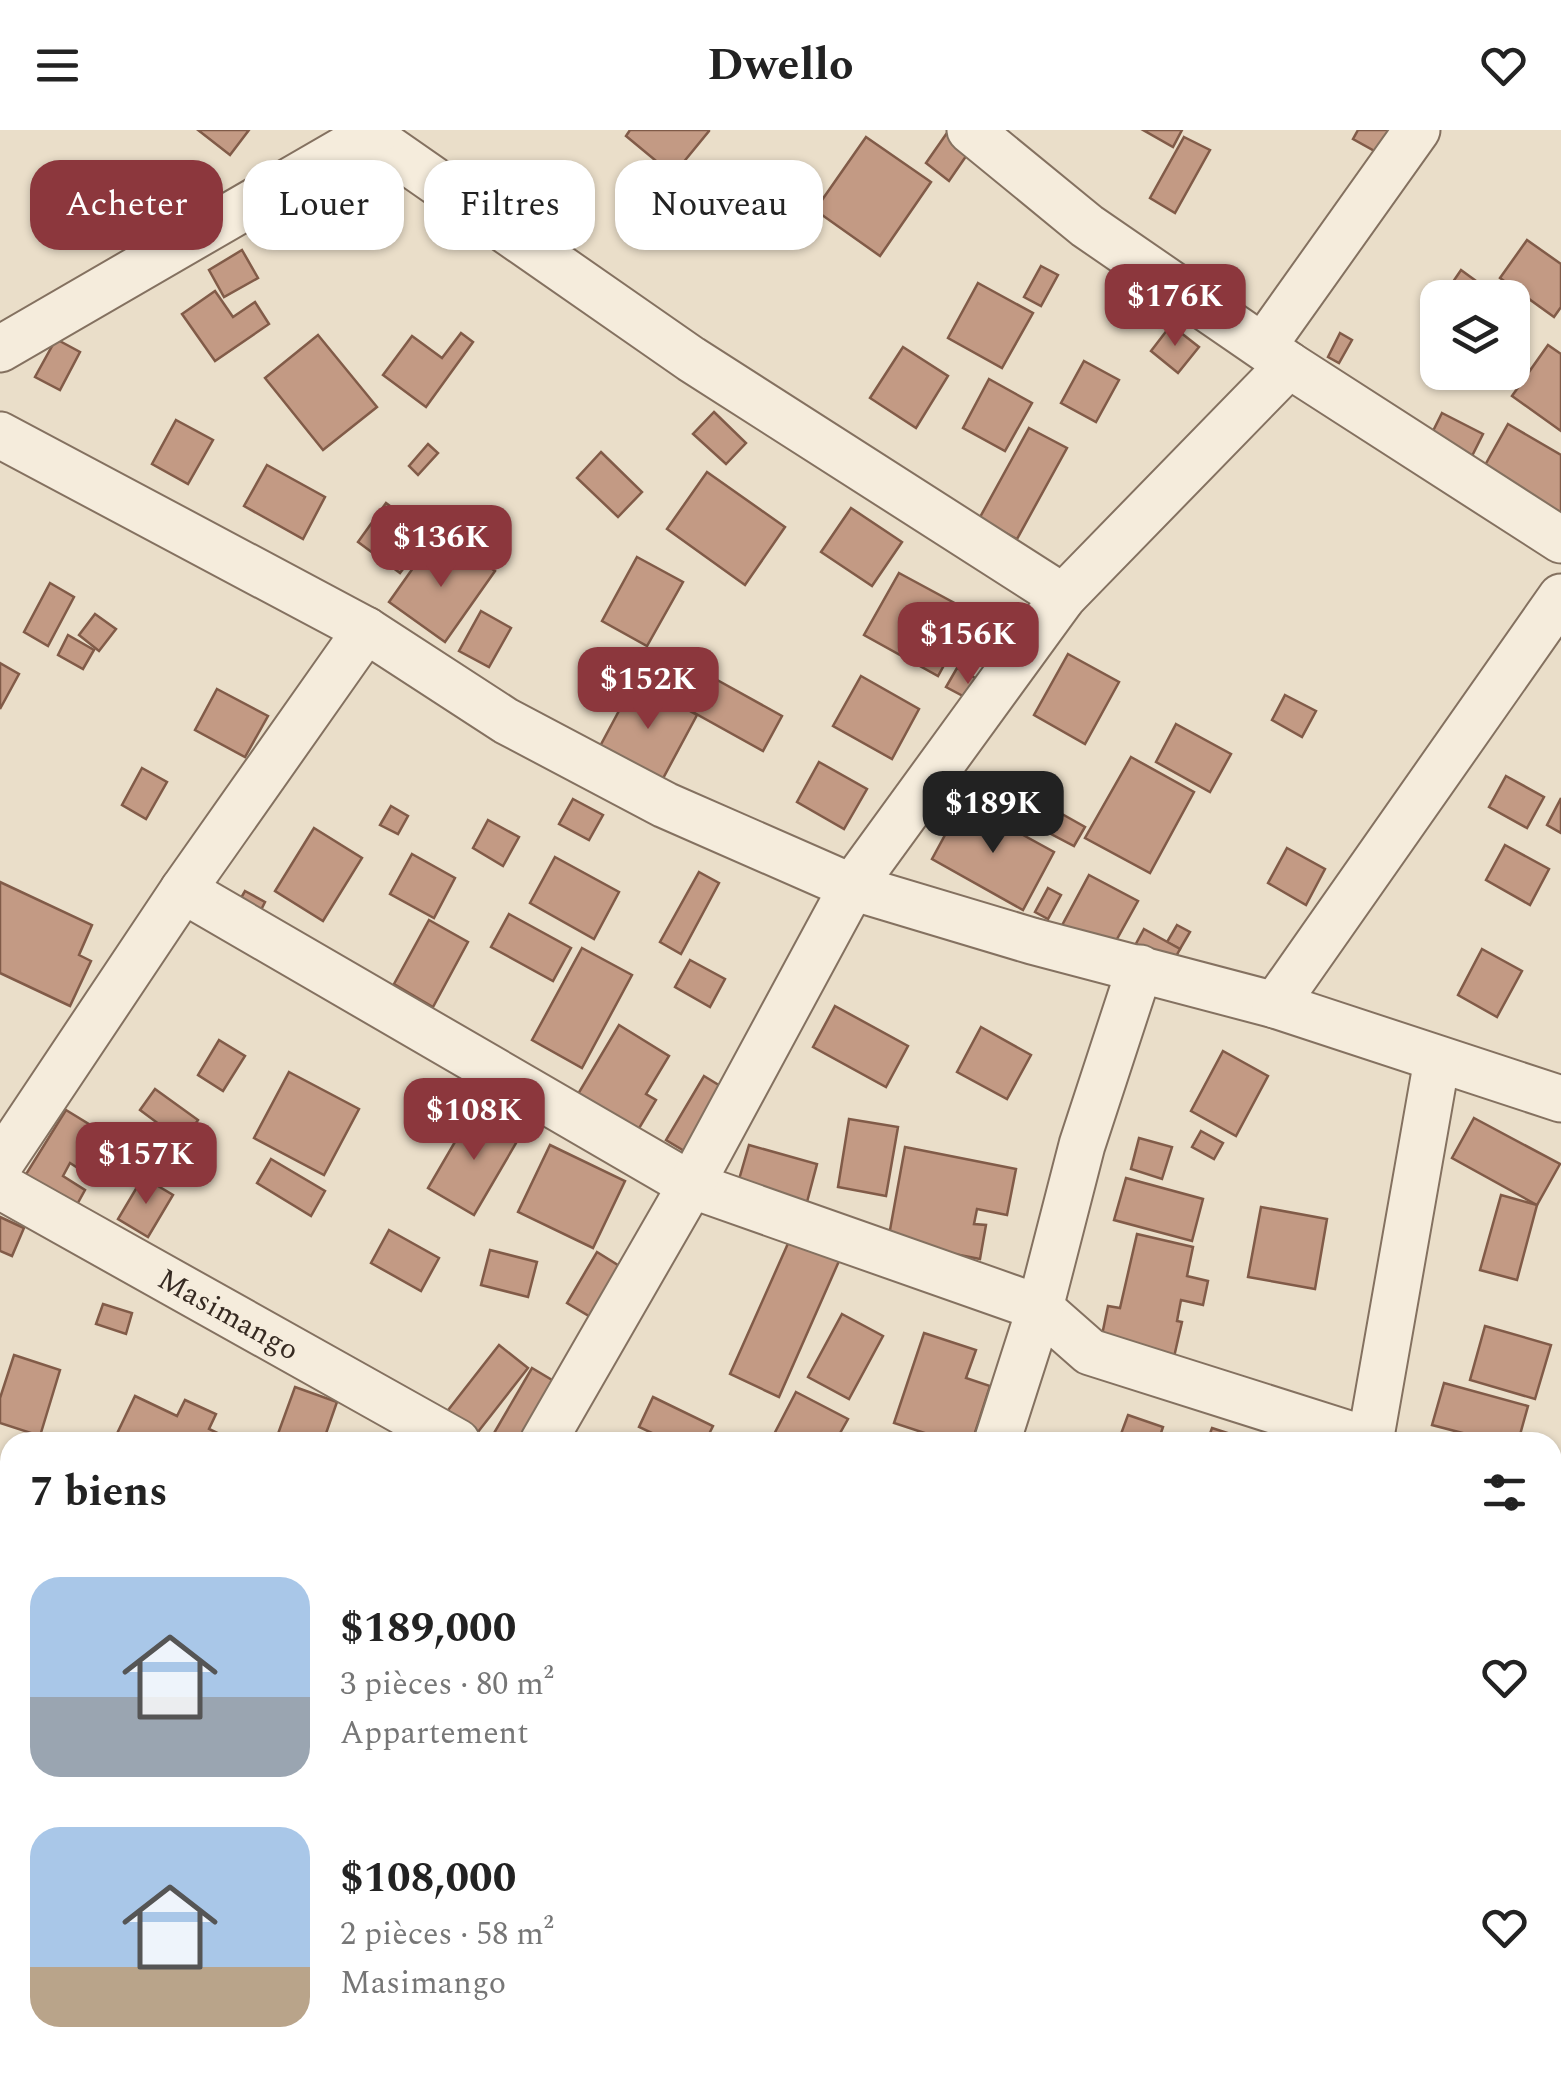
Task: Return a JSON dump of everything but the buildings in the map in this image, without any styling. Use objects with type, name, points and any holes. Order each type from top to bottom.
[{"type":"street","points":[[970,130],[1087,226],[1276,355],[1561,540]]},
{"type":"street","points":[[549,1432],[691,1185],[852,887],[1063,597],[1276,355],[1418,130]]},
{"type":"street","points":[[0,348],[373,133],[691,359],[1063,597]]},
{"type":"street","points":[[0,436],[366,630],[506,721],[665,805],[852,887],[1032,941],[1275,1005],[1561,1099]]},
{"type":"street","points":[[1275,1005],[1561,597]]},
{"type":"street","points":[[0,1164],[183,890],[366,630]]},
{"type":"street","points":[[183,890],[691,1185],[1040,1308],[1090,1352],[1340,1432]]},
{"type":"street","points":[[1000,1432],[1040,1308],[1082,1145],[1140,968]]},
{"type":"street","points":[[1373,1432],[1436,1060]]},
{"type":"street","name":"Masimango","points":[[0,1186],[438,1432]]}]
